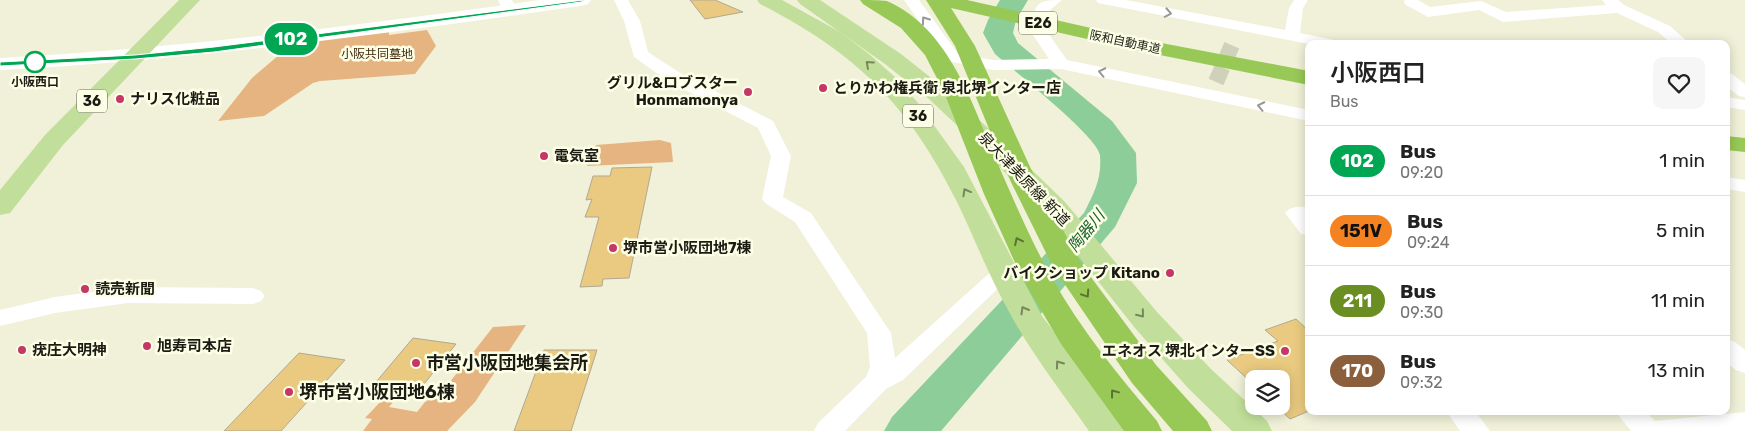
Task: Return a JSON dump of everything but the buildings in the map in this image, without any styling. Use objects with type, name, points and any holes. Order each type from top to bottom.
[{"type":"highway","points":[[870,0],[905,22],[926,41],[942,65],[955,90],[1012,229],[1037,278],[1075,338],[1112,391],[1144,431]]},
{"type":"highway","points":[[936,0],[965,46],[1023,180],[1068,267],[1099,313],[1139,366],[1194,431]]},
{"type":"highway","name":"阪和自動車道","points":[[942,0],[1139,39],[1305,64]]},
{"type":"highway","name":"阪和自動車道","points":[[988,0],[1139,39],[1305,77]]},
{"type":"highway","points":[[1730,128],[1745,130]]},
{"type":"highway","points":[[1730,144],[1745,146]]},
{"type":"main road","name":"36","points":[[0,207],[6,197],[54,140],[190,0]]},
{"type":"main road","name":"36","points":[[767,0],[830,34],[866,61],[905,99],[939,144],[971,202],[1006,278],[1038,336],[1109,431]]},
{"type":"main road","name":"泉大津美原線 新道","points":[[807,0],[893,59],[937,94],[1055,208],[1146,320],[1199,378],[1254,431]]},
{"type":"street","points":[[0,64],[135,57],[214,49],[507,5],[576,0]]},
{"type":"street","points":[[621,0],[632,20],[640,54],[674,77],[766,125],[781,156],[772,199],[803,218],[879,333],[883,367],[877,382]]},
{"type":"street","points":[[911,0],[953,58],[993,65],[1061,64],[1212,89],[1305,115]]},
{"type":"street","points":[[1055,0],[1043,8],[1037,29],[1061,64]]},
{"type":"street","points":[[1103,0],[1238,32],[1292,36],[1312,40]]},
{"type":"street","points":[[1292,36],[1296,8],[1302,0]]},
{"type":"street","points":[[1411,2],[1428,12],[1481,5],[1503,17],[1614,4],[1664,29],[1677,40]]},
{"type":"street","points":[[1730,81],[1745,92]]},
{"type":"street","points":[[1730,102],[1745,104]]},
{"type":"street","points":[[1730,184],[1745,186]]},
{"type":"street","points":[[1305,213],[1296,214],[1305,224]]},
{"type":"street","points":[[828,431],[877,382],[894,373],[1006,278]]},
{"type":"street","points":[[0,318],[55,305],[128,295],[253,296]]},
{"type":"street","points":[[1730,351],[1745,364]]},
{"type":"street","points":[[1462,415],[1476,431]]},
{"type":"street","points":[[1632,415],[1648,431]]},
{"type":"street","points":[[1657,431],[1745,422]]},
{"type":"green space","name":"小阪共同墓地","points":[[389,30],[389,35],[427,30],[436,46],[415,74],[320,81],[313,83],[264,116],[218,121],[252,78],[293,43]]},
{"type":"green space","points":[[660,140],[671,143],[673,162],[587,166],[596,145]]},
{"type":"green space","points":[[526,325],[475,402],[447,431],[363,431],[372,419],[365,418],[383,399],[394,401],[389,407],[417,412],[425,402],[442,392],[493,327]]},
{"type":"waterway","name":"陶器川","points":[[910,431],[1101,218],[1118,183],[1118,153],[1100,128],[1006,48],[998,33],[1002,20],[1014,0]]},
{"type":"tunnel","points":[[1216,82],[1235,38]]},
{"type":"bus line","name":"102","points":[[0,64],[135,57],[214,49],[581,0]]},
{"type":"place","name":"小阪西口","points":[[35,62]]},
{"type":"place","name":"とりかわ権兵衛 泉北堺インター店","points":[[823,88]]},
{"type":"place","name":"グリル&ロブスター Honmamonya","points":[[748,92]]},
{"type":"place","name":"ナリス化粧品","points":[[120,99]]},
{"type":"place","name":"電気室","points":[[544,156]]},
{"type":"place","name":"堺市営小阪団地7棟","points":[[613,248]]},
{"type":"place","name":"バイクショップ Kitano","points":[[1170,273]]},
{"type":"place","name":"読売新聞","points":[[85,289]]},
{"type":"place","name":"旭寿司本店","points":[[147,346]]},
{"type":"place","name":"疣庄大明神","points":[[22,350]]},
{"type":"place","name":"エネオス 堺北インターSS","points":[[1285,351]]},
{"type":"place","name":"市営小阪団地集会所","points":[[416,363]]},
{"type":"place","name":"堺市営小阪団地6棟","points":[[289,392]]}]
